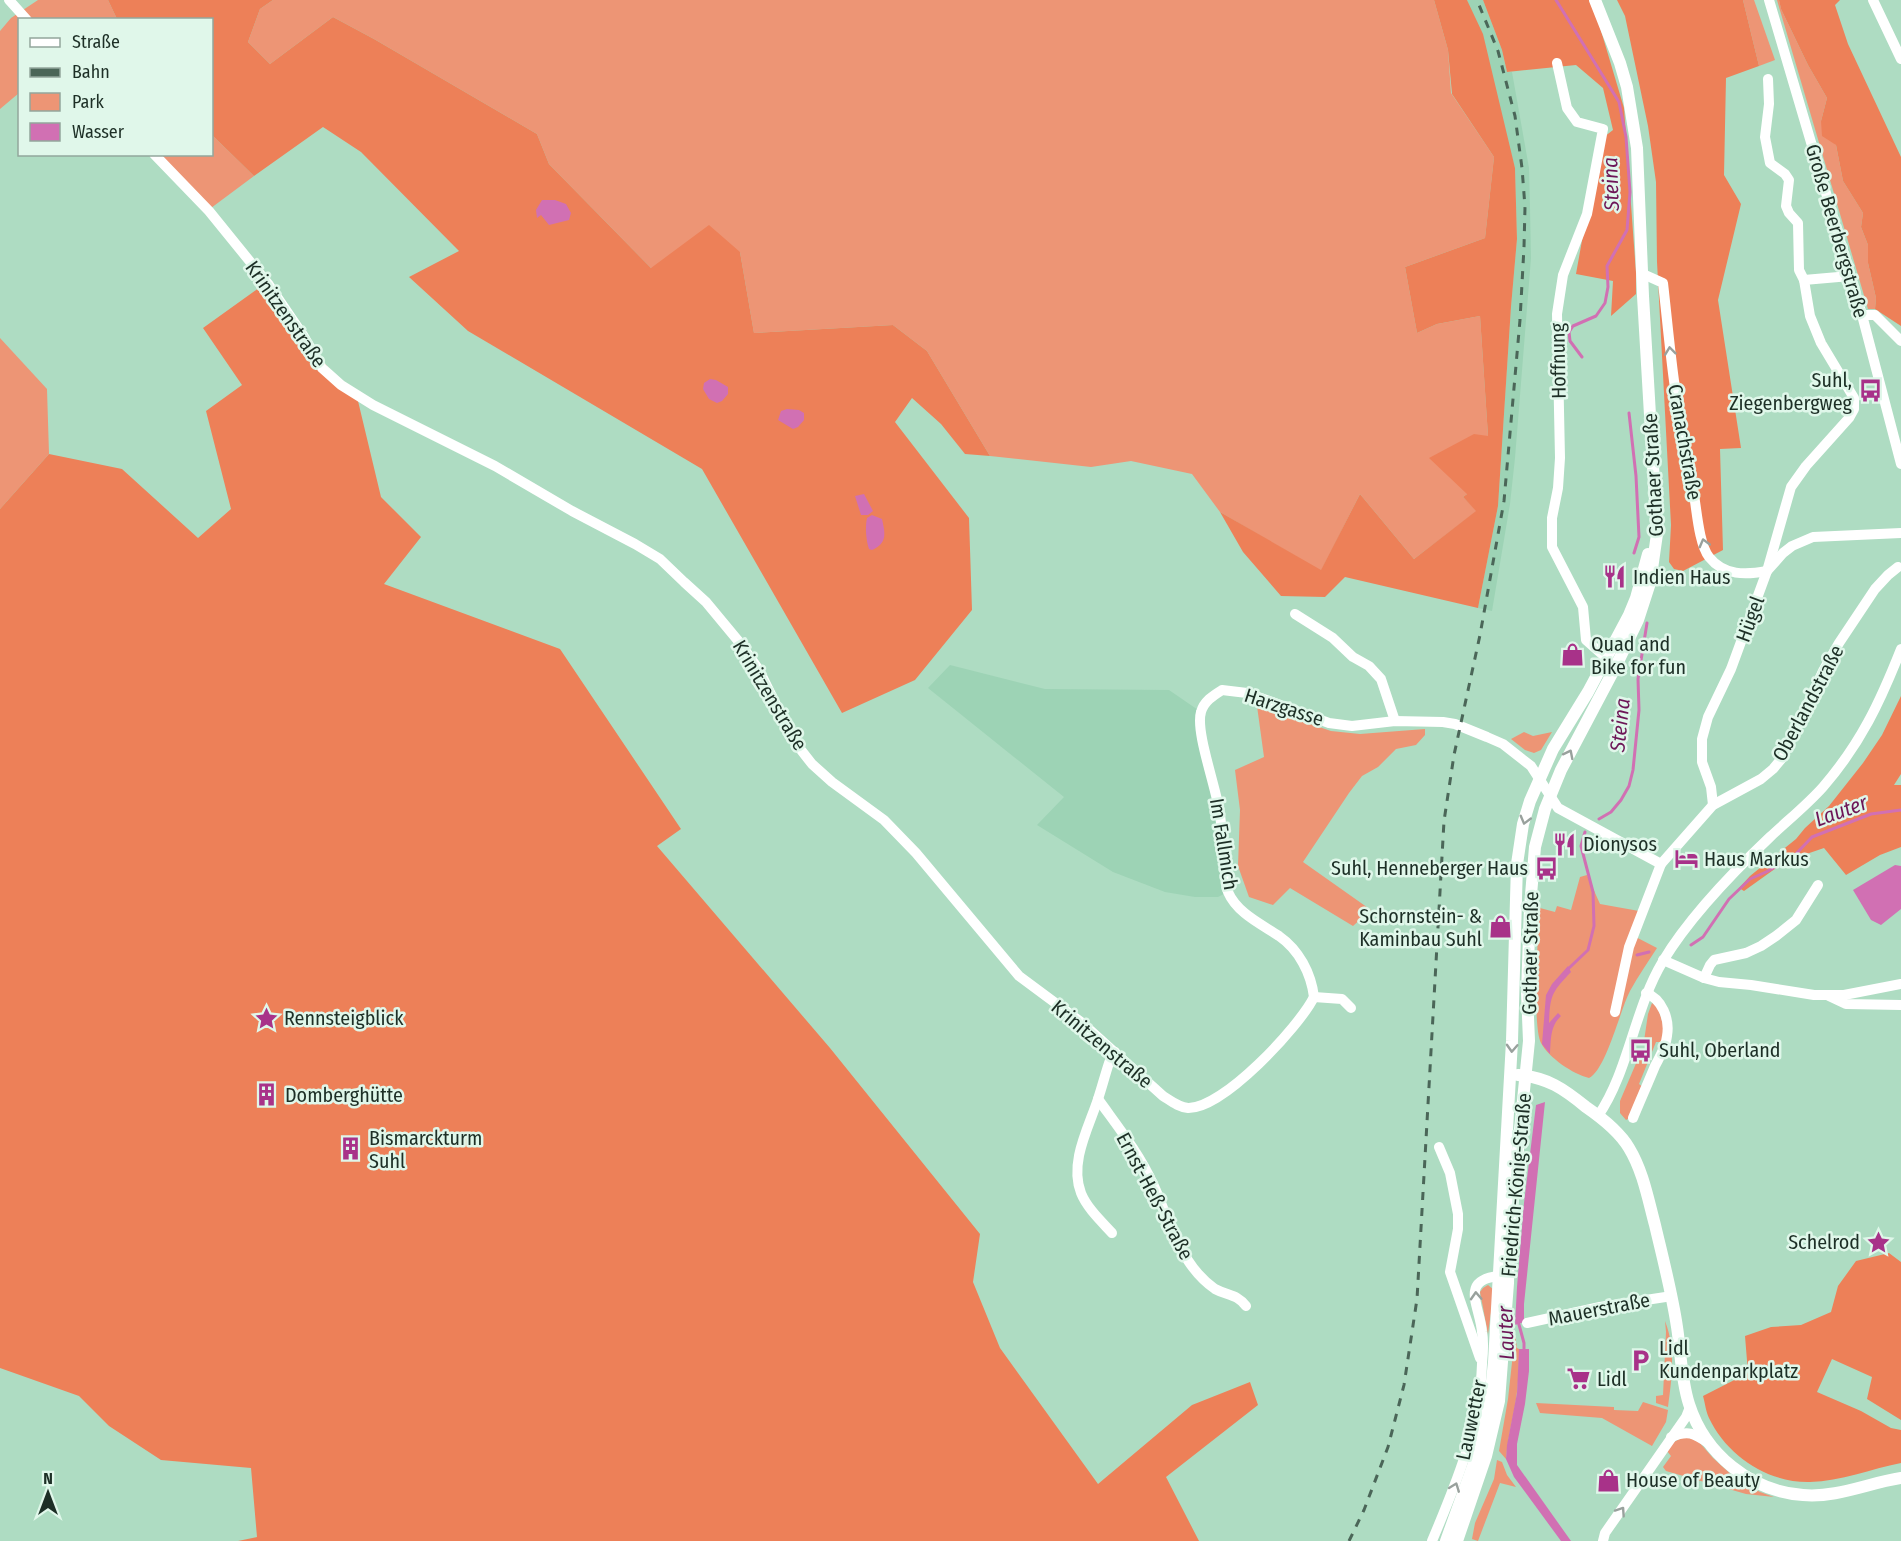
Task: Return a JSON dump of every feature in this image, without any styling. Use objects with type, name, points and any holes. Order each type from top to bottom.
[{"type":"main road","name":"Gothaer Straße","points":[[1525,1075],[1529,1041],[1527,993],[1535,847],[1550,796],[1611,662],[1636,598],[1656,521],[1640,186],[1632,111],[1620,63],[1595,0]]},
{"type":"main road","name":"Gothaer Straße","points":[[1499,1276],[1510,1074],[1517,864],[1523,824],[1539,778],[1553,748],[1611,662]]},
{"type":"main road","points":[[1510,1074],[1525,1075],[1553,1083],[1598,1116],[1628,1146],[1640,1172],[1672,1296],[1684,1383],[1690,1407],[1701,1433],[1730,1466],[1773,1488],[1802,1495],[1834,1494],[1901,1478]]},
{"type":"main road","name":"Friedrich-König-Straße","points":[[1457,1541],[1486,1456],[1498,1401],[1508,1283],[1509,1238],[1525,1075]]},
{"type":"main road","name":"Friedrich-König-Straße","points":[[1446,1541],[1486,1422],[1494,1362],[1499,1276]]},
{"type":"street","points":[[9,0],[25,18]]},
{"type":"street","name":"Große Beerbergstraße","points":[[1769,0],[1862,315],[1901,464]]},
{"type":"street","points":[[1873,0],[1901,59]]},
{"type":"street","name":"Hoffnung","points":[[1557,63],[1568,108],[1577,122],[1603,129],[1587,214],[1563,275],[1558,305],[1560,458],[1558,488],[1552,518],[1552,547],[1583,607],[1586,640],[1611,662]]},
{"type":"street","points":[[1767,571],[1791,487],[1806,466],[1849,417],[1855,403],[1852,392],[1815,332],[1806,303],[1804,280],[1799,270],[1798,223],[1786,206],[1789,180],[1785,174],[1770,163],[1766,142],[1768,79]]},
{"type":"street","name":"Krinitzenstraße","points":[[156,156],[209,211],[269,285],[322,368],[341,385],[373,405],[495,466],[660,559],[706,602],[740,643],[759,670],[794,741],[812,764],[832,782],[884,820],[916,853],[1019,976],[1081,1022],[1163,1096],[1177,1105],[1189,1108],[1205,1103],[1234,1085],[1255,1069],[1308,1010],[1314,997]]},
{"type":"street","name":"Cranachstraße","points":[[1643,274],[1663,283],[1675,388],[1704,545],[1708,556],[1717,566],[1733,573],[1748,575],[1767,571]]},
{"type":"street","points":[[1804,280],[1850,276]]},
{"type":"street","points":[[1862,315],[1875,315],[1901,341]]},
{"type":"street","name":"Hügel","points":[[1713,805],[1711,787],[1700,750],[1702,739],[1708,717],[1731,669],[1767,571],[1792,546],[1813,537],[1901,533]]},
{"type":"street","name":"Oberlandstraße","points":[[1615,1012],[1629,947],[1661,864],[1713,805],[1761,779],[1783,757],[1823,671],[1839,643],[1875,589],[1898,567]]},
{"type":"street","points":[[1295,615],[1333,638],[1353,657],[1369,666],[1381,679],[1395,721]]},
{"type":"street","points":[[1598,1116],[1617,1079],[1646,993],[1664,960],[1710,900],[1756,851],[1822,788],[1847,756],[1867,726],[1901,649]]},
{"type":"street","name":"Harzgasse","points":[[1200,730],[1201,712],[1209,698],[1222,690],[1247,693],[1329,723],[1352,726],[1419,720],[1455,724],[1503,744],[1519,756],[1530,766],[1563,812],[1661,864]]},
{"type":"street","name":"Im Fallmich","points":[[1200,730],[1220,813],[1228,892],[1239,909],[1293,948],[1307,969],[1314,997]]},
{"type":"street","points":[[1704,978],[1714,960],[1746,953],[1761,946],[1796,920],[1818,885]]},
{"type":"street","points":[[1664,960],[1704,978],[1797,993],[1844,995],[1901,984]]},
{"type":"street","points":[[1633,1118],[1664,1050],[1667,1036],[1668,1026],[1661,1006],[1657,998],[1646,993]]},
{"type":"street","points":[[1829,995],[1846,1004],[1901,1005]]},
{"type":"street","points":[[1314,997],[1342,999],[1351,1008]]},
{"type":"street","name":"Ernst-Heß-Straße","points":[[1112,1233],[1089,1206],[1081,1192],[1079,1178],[1082,1145],[1115,1052]]},
{"type":"street","name":"Ernst-Heß-Straße","points":[[1098,1099],[1138,1155],[1154,1185],[1172,1232],[1187,1260],[1206,1281],[1221,1291],[1239,1297],[1246,1306]]},
{"type":"street","points":[[1439,1147],[1450,1173],[1458,1214],[1458,1228],[1450,1272],[1482,1364]]},
{"type":"street","name":"Lauwetter","points":[[1432,1541],[1464,1463],[1480,1396],[1482,1332],[1474,1292],[1476,1285],[1482,1279],[1499,1276]]},
{"type":"street","name":"Mauerstraße","points":[[1527,1323],[1600,1307],[1672,1296]]},
{"type":"street","points":[[1603,1541],[1605,1533],[1690,1407]]},
{"type":"street","points":[[1671,1437],[1688,1433],[1708,1443]]},
{"type":"shaded area","points":[[108,0],[273,0],[260,9],[248,42],[270,64],[333,17],[537,134],[549,164],[651,268],[709,225],[740,252],[754,333],[893,325],[927,351],[990,456],[965,454],[941,424],[912,398],[895,422],[969,518],[972,610],[915,680],[842,713],[702,469],[468,331],[409,277],[459,251],[361,152],[323,127],[254,176],[213,136],[213,18],[117,18]]},
{"type":"shaded area","points":[[1434,0],[1467,0],[1483,34],[1515,168],[1517,239],[1498,506],[1478,608],[1345,577],[1325,597],[1281,596],[1243,552],[1220,512],[1321,570],[1360,494],[1414,559],[1476,511],[1463,497],[1467,494],[1429,458],[1474,434],[1488,436],[1480,316],[1437,324],[1417,333],[1405,267],[1485,238],[1494,157],[1452,94],[1448,50]]},
{"type":"shaded area","points":[[1467,0],[1483,0],[1502,50],[1507,72],[1512,72],[1529,168],[1531,258],[1515,458],[1510,504],[1492,611],[1478,608],[1498,506],[1517,239],[1515,168]]},
{"type":"shaded area","points":[[1483,0],[1589,0],[1599,24],[1624,108],[1636,273],[1636,294],[1611,316],[1613,281],[1576,274],[1600,140],[1613,130],[1603,88],[1576,65],[1507,72],[1502,50]]},
{"type":"shaded area","points":[[1617,0],[1743,0],[1759,66],[1726,78],[1724,175],[1741,204],[1718,300],[1741,448],[1720,449],[1723,550],[1683,571],[1674,569],[1669,562],[1671,525],[1657,262],[1656,182],[1648,126],[1625,16]]},
{"type":"shaded area","points":[[1779,0],[1840,0],[1835,5],[1848,44],[1901,157],[1901,326],[1875,309],[1876,298],[1868,263],[1868,245],[1861,227],[1863,213],[1843,181],[1836,145],[1822,136],[1821,121],[1827,98],[1808,65],[1781,9]]},
{"type":"shaded area","points":[[263,285],[294,329],[358,401],[381,497],[421,537],[384,584],[560,649],[681,829],[657,846],[830,1048],[980,1234],[973,1282],[1000,1348],[1098,1484],[1192,1405],[1250,1382],[1258,1405],[1166,1477],[1199,1541],[238,1541],[257,1537],[251,1468],[161,1460],[109,1426],[79,1396],[0,1368],[0,509],[49,454],[122,469],[198,538],[231,509],[206,411],[242,385],[203,328]]},
{"type":"shaded area","points":[[950,665],[1045,689],[1169,690],[1201,712],[1228,892],[1218,897],[1195,897],[1165,892],[1113,872],[1037,825],[1064,797],[928,688]]},
{"type":"shaded area","points":[[1901,696],[1901,774],[1894,785],[1901,785],[1901,847],[1880,855],[1846,875],[1824,848],[1786,861],[1744,891],[1739,888],[1750,876],[1796,839],[1829,806],[1882,735]]},
{"type":"shaded area","points":[[1889,1253],[1901,1262],[1901,1420],[1867,1399],[1872,1377],[1832,1359],[1817,1392],[1861,1411],[1891,1428],[1901,1430],[1901,1463],[1845,1477],[1810,1482],[1779,1478],[1751,1465],[1726,1444],[1717,1432],[1708,1416],[1703,1396],[1748,1373],[1745,1336],[1771,1327],[1801,1325],[1831,1312],[1838,1286],[1856,1261]]},
{"type":"green space","points":[[38,0],[108,0],[117,18],[18,18],[18,94],[0,109],[0,31],[11,18]]},
{"type":"green space","points":[[273,0],[1434,0],[1448,50],[1451,93],[1494,157],[1485,238],[1405,267],[1417,333],[1437,324],[1480,316],[1488,436],[1467,494],[1463,497],[1477,511],[1414,559],[1360,494],[1321,571],[1220,512],[1192,474],[1131,461],[1091,467],[990,456],[927,351],[893,325],[754,333],[740,252],[651,268],[549,164],[537,134],[333,17],[270,64],[248,42],[260,9]]},
{"type":"green space","points":[[1743,0],[1754,0],[1775,60],[1759,66]]},
{"type":"green space","points":[[1777,0],[1779,0],[1781,9],[1808,65],[1827,98],[1821,121],[1836,145],[1843,181],[1863,213],[1861,227],[1868,245],[1868,263],[1876,298],[1875,309],[1868,309]]},
{"type":"green space","points":[[213,136],[254,176],[211,208],[162,156],[213,156]]},
{"type":"green space","points":[[0,338],[47,389],[49,454],[0,509]]},
{"type":"green space","points":[[1257,706],[1331,731],[1360,734],[1425,729],[1425,735],[1416,745],[1396,749],[1378,767],[1362,776],[1303,862],[1371,910],[1353,926],[1290,888],[1273,905],[1249,897],[1238,866],[1240,810],[1235,770],[1264,757]]},
{"type":"green space","points":[[1524,732],[1533,736],[1552,732],[1541,750],[1534,753],[1525,750],[1511,739]]},
{"type":"green space","points":[[1587,875],[1600,904],[1639,911],[1630,934],[1657,948],[1630,991],[1601,1064],[1589,1078],[1562,1065],[1545,1049],[1538,1033],[1536,999],[1540,908],[1555,912],[1557,906],[1571,910],[1580,877]]},
{"type":"green space","points":[[1652,1003],[1658,1007],[1664,1028],[1663,1042],[1656,1042],[1639,1084],[1644,1088],[1631,1117],[1626,1120],[1620,1113],[1620,1101],[1640,1054],[1644,1055],[1647,1045],[1644,1041],[1648,1014]]},
{"type":"green space","points":[[1488,1285],[1494,1290],[1488,1334],[1480,1292]]},
{"type":"green space","points":[[1665,1321],[1672,1353],[1668,1407],[1656,1403],[1656,1396],[1663,1395]]},
{"type":"green space","points":[[1515,1335],[1519,1349],[1518,1383],[1506,1459],[1499,1451],[1508,1399]]},
{"type":"green space","points":[[1643,1402],[1668,1410],[1666,1422],[1652,1446],[1602,1418],[1540,1413],[1536,1403],[1614,1407],[1614,1410],[1638,1411]]},
{"type":"green space","points":[[1685,1436],[1699,1442],[1735,1478],[1774,1497],[1746,1494],[1666,1471],[1663,1467],[1671,1456],[1667,1451],[1674,1442]]},
{"type":"green space","points":[[1497,1460],[1502,1462],[1507,1475],[1516,1487],[1500,1483],[1478,1541],[1472,1539],[1475,1523],[1494,1479]]},
{"type":"water","points":[[542,200],[555,200],[566,204],[571,213],[569,220],[549,225],[541,215],[537,218],[536,210]]},
{"type":"water","points":[[710,379],[728,387],[728,394],[722,401],[717,403],[709,399],[703,389],[704,383]]},
{"type":"water","points":[[787,409],[804,413],[804,420],[798,427],[793,429],[778,420],[781,411]]},
{"type":"water","points":[[864,494],[873,511],[868,515],[861,515],[855,496]]},
{"type":"water","points":[[872,515],[882,519],[884,537],[881,544],[872,550],[869,549],[867,542],[866,529],[867,518]]},
{"type":"water","points":[[1895,865],[1901,866],[1901,909],[1881,925],[1871,920],[1853,890]]},
{"type":"water","points":[[1568,966],[1571,972],[1560,984],[1551,1000],[1549,1023],[1558,1013],[1561,1016],[1553,1029],[1550,1054],[1542,1044],[1546,995],[1552,984]]},
{"type":"water","points":[[1545,1102],[1524,1322],[1515,1325],[1524,1203],[1536,1105]]},
{"type":"water","points":[[1519,1349],[1529,1349],[1529,1371],[1517,1444],[1517,1465],[1571,1541],[1561,1541],[1514,1477],[1506,1459],[1517,1393]]},
{"type":"waterway","name":"Steina","points":[[1556,0],[1619,102],[1626,137],[1630,192],[1627,230],[1607,266],[1608,287],[1605,303],[1596,316],[1573,326],[1569,332],[1570,341],[1582,357]]},
{"type":"waterway","name":"Steina","points":[[1629,413],[1636,476],[1639,537],[1634,553]]},
{"type":"waterway","name":"Steina","points":[[1599,819],[1611,812],[1621,800],[1629,786],[1633,770],[1639,710],[1638,679],[1647,623]]},
{"type":"waterway","name":"Lauter","points":[[1691,945],[1703,937],[1729,899],[1750,879],[1793,857],[1812,837],[1871,814],[1901,810]]},
{"type":"waterway","name":"Steina","points":[[1568,969],[1588,950],[1594,926],[1593,892],[1581,846],[1585,832]]},
{"type":"waterway","name":"Lauter","points":[[1637,955],[1649,952]]},
{"type":"waterway","name":"Lauter","points":[[1518,1321],[1524,1343],[1524,1353]]},
{"type":"railway","points":[[1349,1541],[1364,1510],[1388,1447],[1404,1385],[1417,1299],[1444,821],[1454,755],[1480,635],[1504,501],[1520,320],[1525,207],[1522,168],[1515,116],[1498,51],[1477,0]]},
{"type":"place","name":"Suhl, Ziegenbergweg","points":[[1870,391]]},
{"type":"place","name":"Indien Haus","points":[[1615,577]]},
{"type":"place","name":"Quad and Bike for fun","points":[[1573,655]]},
{"type":"place","name":"Dionysos","points":[[1565,844]]},
{"type":"place","name":"Haus Markus","points":[[1686,859]]},
{"type":"place","name":"Suhl, Henneberger Haus","points":[[1546,868]]},
{"type":"place","name":"Schornstein- & Kaminbau Suhl","points":[[1500,927]]},
{"type":"place","name":"Rennsteigblick","points":[[266,1018]]},
{"type":"place","name":"Suhl, Oberland","points":[[1641,1050]]},
{"type":"place","name":"Domberghütte","points":[[267,1095]]},
{"type":"place","name":"Bismarckturm Suhl","points":[[351,1149]]},
{"type":"place","name":"Schelrod","points":[[1878,1242]]},
{"type":"place","name":"Lidl Kundenparkplatz","points":[[1641,1360]]},
{"type":"place","name":"Lidl","points":[[1579,1379]]},
{"type":"place","name":"House of Beauty","points":[[1608,1480]]}]
